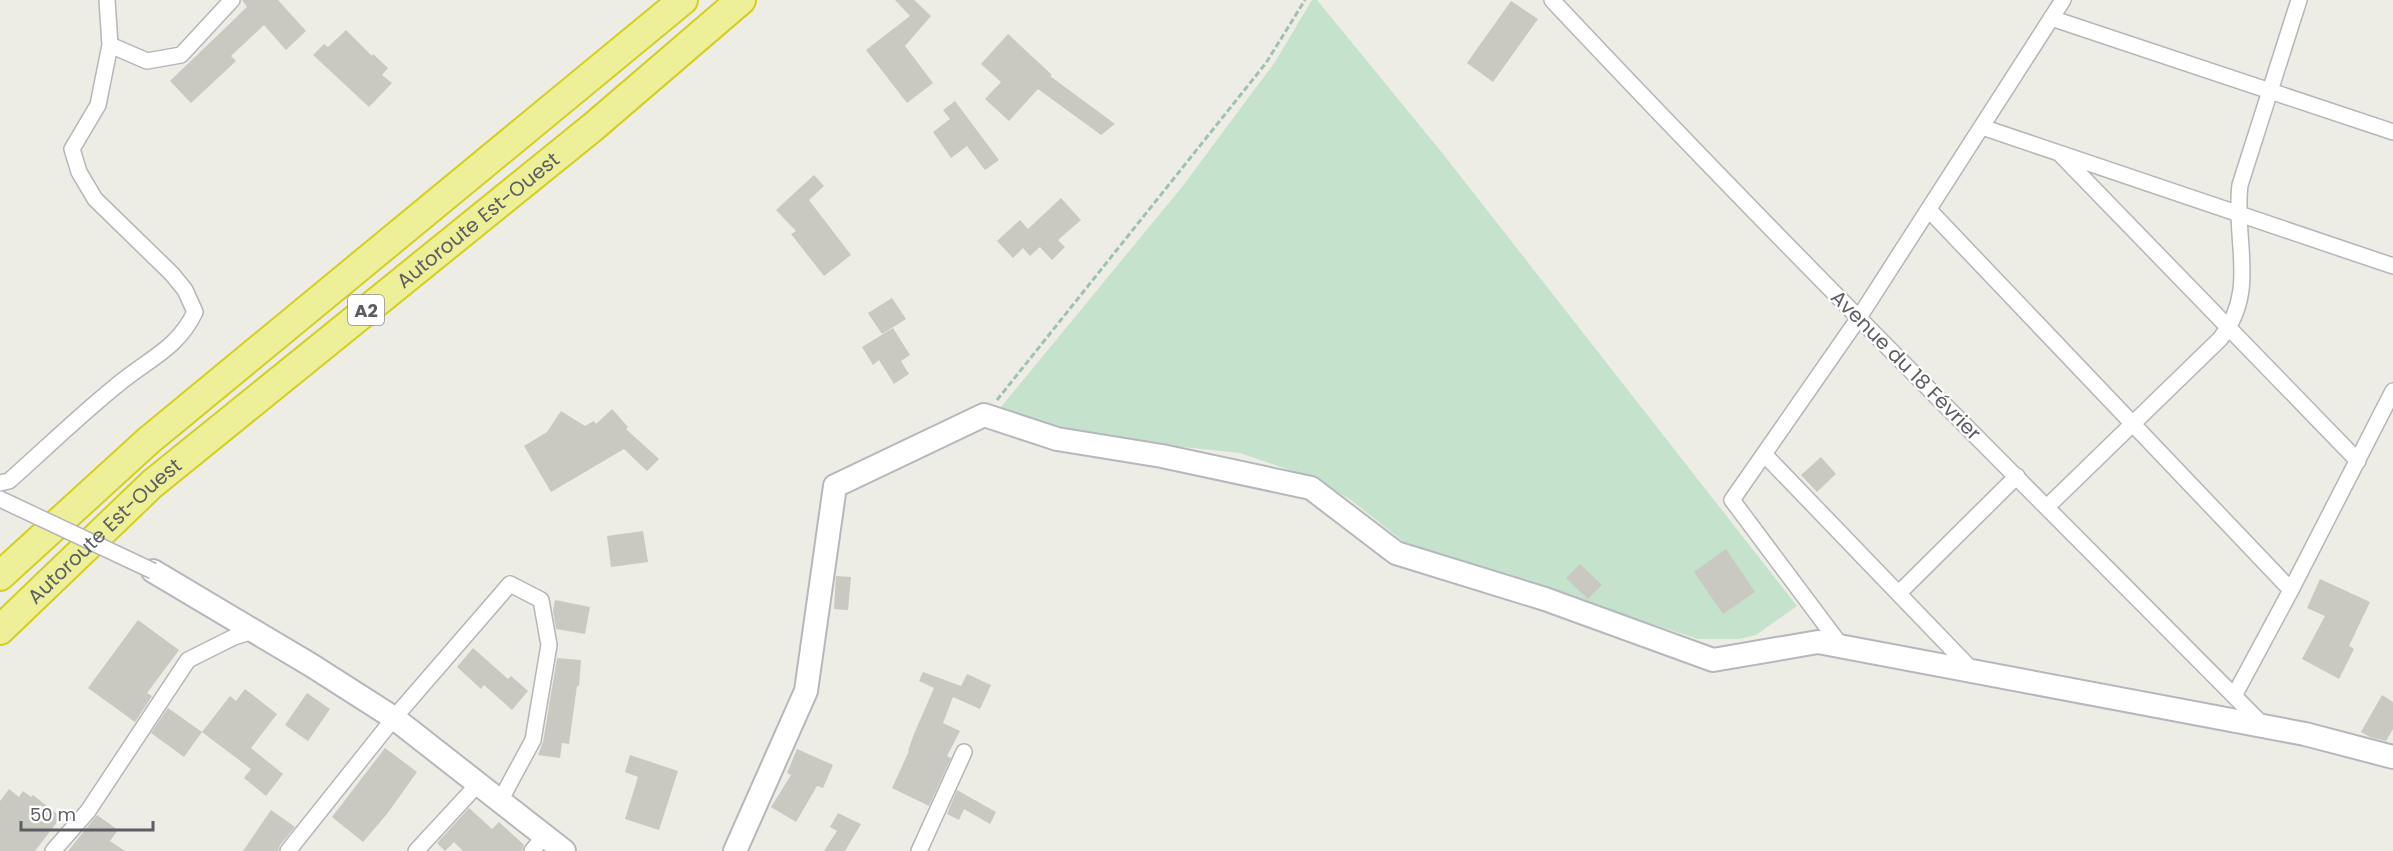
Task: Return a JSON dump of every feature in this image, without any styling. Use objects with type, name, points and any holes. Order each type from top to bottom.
[{"type":"highway","name":"Autoroute Est-Ouest","points":[[0,576],[148,441],[682,0]]},
{"type":"highway","name":"Autoroute Est-Ouest","points":[[0,630],[152,484],[593,127],[741,0]]},
{"type":"street","points":[[0,483],[9,481],[117,385],[167,350],[187,329],[195,312],[185,290],[95,199],[79,172],[72,149],[98,105],[110,45],[107,0]]},
{"type":"street","points":[[110,45],[147,61],[181,55],[232,0]]},
{"type":"street","name":"Avenue du 18 Février","points":[[1552,0],[1858,319],[2264,726]]},
{"type":"street","points":[[1842,647],[1731,500],[1765,455],[1858,319],[2063,0]]},
{"type":"street","points":[[2047,507],[2228,329],[2237,312],[2242,286],[2238,213],[2240,185],[2299,0]]},
{"type":"street","points":[[2051,18],[2393,132]]},
{"type":"street","points":[[1982,127],[2393,266]]},
{"type":"street","points":[[2059,153],[2358,462]]},
{"type":"street","points":[[1929,210],[2291,590]]},
{"type":"street","points":[[2234,696],[2393,391]]},
{"type":"street","points":[[735,851],[806,691],[836,486],[984,415],[1057,439],[1162,456],[1311,488],[1396,553],[1545,599],[1713,660],[1818,642],[2305,734],[2393,757]]},
{"type":"street","points":[[1765,455],[1974,672]]},
{"type":"street","points":[[1899,593],[2017,476]]},
{"type":"street","points":[[0,499],[153,570],[394,718],[500,801],[538,843],[564,851]]},
{"type":"street","points":[[288,851],[394,718],[510,584],[541,600],[549,645],[532,740],[500,801]]},
{"type":"street","points":[[53,851],[88,811],[188,660],[234,637],[253,631]]},
{"type":"street","points":[[919,851],[964,752]]},
{"type":"street","points":[[416,851],[478,784]]},
{"type":"path","points":[[984,415],[1266,63],[1305,0]]},
{"type":"green space","points":[[1312,0],[1317,0],[1443,154],[1797,606],[1756,635],[1739,639],[1698,639],[1405,543],[1351,500],[1310,477],[1240,453],[1078,436],[1005,415],[1001,407],[1182,187],[1275,62]]},
{"type":"building","points":[[242,0],[278,0],[306,31],[286,50],[264,25],[231,56],[236,61],[191,103],[170,81],[247,7]]},
{"type":"building","points":[[895,0],[914,0],[931,16],[905,46],[933,83],[907,103],[866,50],[910,16]]},
{"type":"building","points":[[1511,1],[1538,19],[1493,82],[1467,63]]},
{"type":"building","points":[[346,30],[372,56],[373,54],[388,68],[382,75],[392,83],[369,107],[313,55],[324,44],[328,47]]},
{"type":"building","points":[[1008,34],[1052,75],[1050,76],[1115,124],[1101,135],[1038,89],[1009,121],[985,99],[1001,82],[981,64]]},
{"type":"building","points":[[955,101],[999,160],[985,170],[967,146],[951,158],[933,132],[950,119],[943,110]]},
{"type":"building","points":[[814,175],[824,186],[809,200],[851,255],[824,276],[791,234],[796,231],[776,210]]},
{"type":"building","points":[[1061,198],[1081,220],[1058,240],[1065,247],[1052,260],[1040,247],[1030,256],[1023,248],[1013,258],[997,241],[1020,220],[1028,229]]},
{"type":"building","points":[[892,298],[906,319],[882,334],[868,313]]},
{"type":"building","points":[[893,328],[910,355],[901,361],[909,374],[894,384],[879,360],[873,365],[862,347]]},
{"type":"building","points":[[612,409],[628,427],[626,429],[659,459],[647,471],[624,449],[551,492],[524,446],[547,432],[561,411],[585,426],[594,421],[596,424]]},
{"type":"building","points":[[1821,457],[1836,474],[1817,492],[1801,475]]},
{"type":"building","points":[[643,531],[648,562],[611,567],[607,536]]},
{"type":"building","points":[[1726,549],[1755,592],[1723,614],[1694,572]]},
{"type":"building","points":[[1580,564],[1602,585],[1588,599],[1566,578]]},
{"type":"building","points":[[836,576],[851,577],[848,610],[834,609]]},
{"type":"building","points":[[2320,579],[2370,602],[2349,646],[2354,649],[2339,679],[2302,659],[2325,616],[2307,608]]},
{"type":"building","points":[[555,600],[590,607],[585,634],[556,629],[553,611]]},
{"type":"building","points":[[138,620],[179,650],[147,693],[152,696],[135,722],[88,688]]},
{"type":"building","points":[[473,648],[508,679],[511,676],[528,691],[512,710],[484,685],[481,689],[457,667]]},
{"type":"building","points":[[557,658],[581,660],[569,744],[562,743],[560,758],[538,755],[543,742]]},
{"type":"building","points":[[923,672],[961,686],[967,674],[991,685],[980,709],[953,697],[943,723],[960,731],[947,756],[951,758],[929,806],[892,788],[934,688],[919,681]]},
{"type":"building","points":[[245,689],[277,714],[251,748],[283,774],[266,796],[244,778],[251,769],[202,732],[230,696],[236,701]]},
{"type":"building","points":[[307,693],[330,709],[308,741],[285,725]]},
{"type":"building","points":[[2382,695],[2393,702],[2393,729],[2386,741],[2361,732]]},
{"type":"building","points":[[168,708],[202,732],[184,757],[151,733]]},
{"type":"building","points":[[385,748],[417,772],[387,814],[363,842],[332,817]]},
{"type":"building","points":[[797,749],[833,765],[823,788],[817,786],[796,822],[771,807],[791,775],[787,773]]},
{"type":"building","points":[[630,755],[678,771],[659,830],[625,819],[638,777],[625,772]]},
{"type":"building","points":[[9,789],[19,797],[23,791],[31,797],[33,795],[61,817],[35,851],[0,851],[0,801]]},
{"type":"building","points":[[957,790],[996,812],[990,824],[964,809],[959,820],[947,814]]},
{"type":"building","points":[[469,808],[492,829],[499,822],[524,845],[522,851],[463,851],[454,842],[445,851],[437,843]]},
{"type":"building","points":[[271,810],[295,827],[280,845],[278,851],[243,851]]},
{"type":"building","points":[[838,813],[861,824],[845,851],[824,851],[837,831],[830,827]]},
{"type":"building","points":[[97,815],[118,830],[110,841],[125,851],[68,851]]}]
